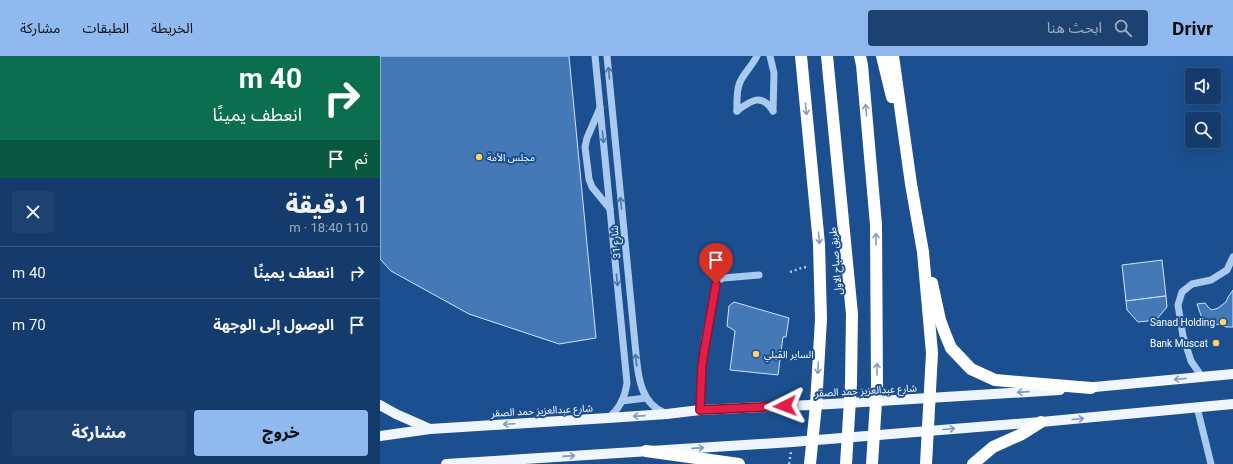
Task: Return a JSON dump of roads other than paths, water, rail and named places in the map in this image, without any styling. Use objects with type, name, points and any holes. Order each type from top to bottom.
[{"type":"highway","points":[[802,56],[819,244],[821,319],[816,405],[810,464]]},
{"type":"highway","name":"طريق صباح الاول","points":[[827,56],[852,314],[851,383],[846,464]]},
{"type":"highway","points":[[860,56],[876,225],[877,386],[872,464]]},
{"type":"highway","points":[[882,56],[911,184]]},
{"type":"highway","points":[[893,56],[911,184],[923,252],[932,353],[926,464]]},
{"type":"highway","points":[[917,221],[940,320],[951,348],[971,369],[995,380],[1091,388]]},
{"type":"highway","points":[[973,464],[993,447],[1022,434],[1041,422]]},
{"type":"highway","points":[[646,451],[739,464]]},
{"type":"main road","name":"شارع عبدالعزيز حمد الصقر","points":[[380,436],[430,429],[668,414],[700,410],[816,405],[1091,388],[1233,374]]},
{"type":"main road","points":[[380,405],[430,429]]},
{"type":"main road","points":[[448,464],[830,439],[1231,405]]},
{"type":"street","name":"شارع 31","points":[[595,56],[627,383],[626,393],[622,401],[608,418]]},
{"type":"street","name":"شارع 31","points":[[607,56],[639,380],[646,398],[657,409],[668,414]]},
{"type":"street","points":[[757,56],[739,83],[737,111],[753,101],[762,100],[768,103],[774,111],[774,73],[770,56]]},
{"type":"street","points":[[797,56],[804,84]]},
{"type":"street","points":[[600,108],[586,138],[585,147],[589,179],[592,187],[610,209]]},
{"type":"street","points":[[608,186],[620,184]]},
{"type":"street","points":[[1202,377],[1191,361],[1183,336],[1178,305],[1182,292],[1192,284],[1211,280],[1227,270],[1233,257]]},
{"type":"street","points":[[700,410],[702,366],[716,284],[723,278],[758,275]]},
{"type":"street","points":[[622,326],[633,325]]},
{"type":"street","points":[[622,401],[646,398]]},
{"type":"street","points":[[1197,408],[1211,464]]},
{"type":"place","name":"مجلس الأمة","points":[[479,157]]},
{"type":"place","name":"Sanad Holding","points":[[1223,322]]},
{"type":"place","name":"Bank Muscat","points":[[1216,343]]},
{"type":"place","name":"الساير القبلي","points":[[756,354]]}]
